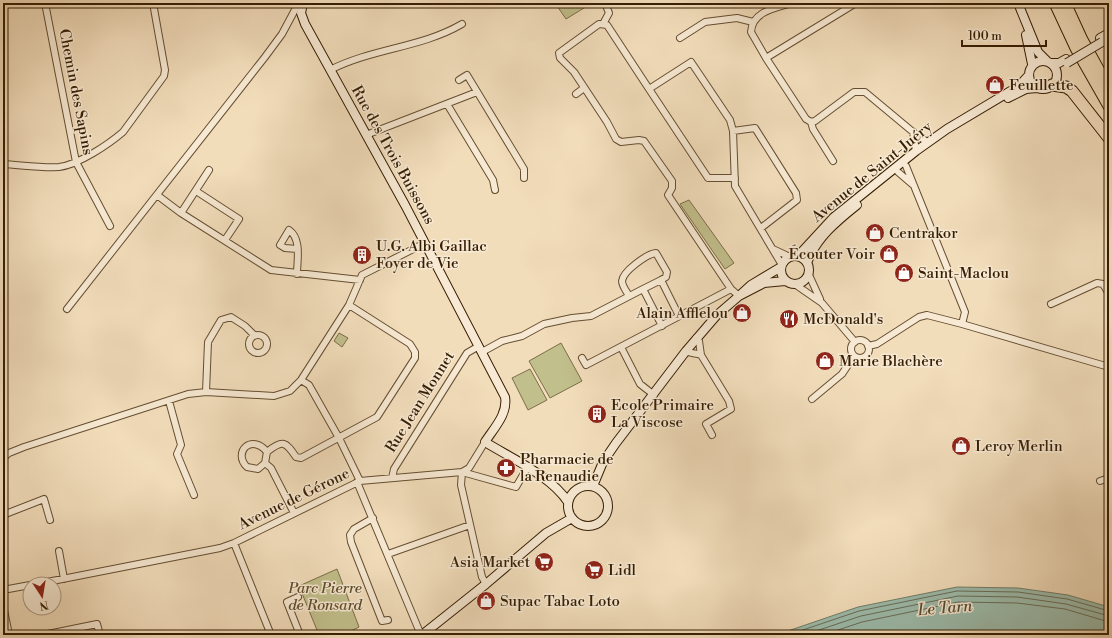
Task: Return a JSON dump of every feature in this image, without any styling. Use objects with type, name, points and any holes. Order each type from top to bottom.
[{"type":"highway","points":[[1055,3],[1076,48],[1109,106]]},
{"type":"highway","points":[[1066,4],[1109,89]]},
{"type":"highway","points":[[1055,80],[1072,91],[1109,138]]},
{"type":"main road","points":[[1013,3],[1027,37],[1032,64],[1028,76],[1033,85],[1037,88],[1045,89],[1055,80],[1060,68],[1066,61]]},
{"type":"main road","points":[[1018,3],[1038,52],[1056,68],[1055,80]]},
{"type":"main road","points":[[301,13],[302,4]]},
{"type":"main road","name":"Rue des Trois Buissons","points":[[301,13],[330,70],[426,243],[505,397],[506,405],[485,442]]},
{"type":"main road","points":[[1032,64],[1039,60],[1059,63],[1066,61],[1104,39],[1109,33]]},
{"type":"main road","name":"Avenue de Saint-Juéry","points":[[794,256],[834,217],[916,150],[1019,86],[1028,76]]},
{"type":"main road","name":"Avenue de Saint-Juéry","points":[[807,263],[816,245],[836,222],[949,133],[1013,95],[1037,88]]},
{"type":"main road","points":[[593,486],[603,462],[696,338],[717,315],[751,285],[782,266],[794,256],[807,263],[808,274],[805,281],[796,285],[785,281],[764,283],[739,296]]},
{"type":"main road","points":[[782,266],[781,275],[785,281]]},
{"type":"main road","points":[[485,442],[562,489],[581,487],[593,486],[603,492],[607,498],[608,504],[605,516],[597,524],[591,526],[580,524],[572,518],[568,509],[568,502],[571,495],[581,487]]},
{"type":"main road","points":[[549,482],[563,494],[568,502]]},
{"type":"main road","points":[[421,635],[486,584],[555,526],[572,518]]},
{"type":"street","name":"Chemin des Sapins","points":[[46,3],[76,162],[110,226]]},
{"type":"street","points":[[3,164],[57,167],[76,162],[115,139],[123,132],[164,76],[165,70],[153,3]]},
{"type":"street","points":[[605,3],[609,13],[603,24],[600,24],[582,35],[559,54],[560,58],[574,72],[607,122],[616,139],[621,142],[639,140],[646,143],[672,181],[672,188],[668,195],[731,289],[739,296]]},
{"type":"street","points":[[792,3],[778,5],[757,17],[753,22],[752,27],[753,35],[766,58],[806,120],[811,122],[815,121],[854,92],[859,90],[865,92],[913,132],[928,142]]},
{"type":"street","points":[[766,58],[856,3]]},
{"type":"street","points":[[67,309],[158,195],[260,63],[290,19],[297,6],[302,4]]},
{"type":"street","points":[[290,19],[301,13]]},
{"type":"street","points":[[680,38],[705,22],[737,18],[753,22]]},
{"type":"street","points":[[330,70],[364,55],[414,44],[446,33],[462,24]]},
{"type":"street","points":[[603,24],[609,28],[708,178],[735,178]]},
{"type":"street","points":[[649,89],[691,62],[730,120],[733,131],[735,178],[738,193],[761,228],[782,266]]},
{"type":"street","points":[[459,80],[468,76],[524,169],[524,178]]},
{"type":"street","points":[[576,94],[584,88]]},
{"type":"street","points":[[366,135],[477,92]]},
{"type":"street","points":[[447,104],[493,180],[495,190]]},
{"type":"street","points":[[811,122],[813,129],[833,161]]},
{"type":"street","points":[[733,131],[755,128],[796,193],[797,200],[761,228]]},
{"type":"street","points":[[913,132],[916,150]]},
{"type":"street","points":[[906,166],[965,312],[962,324]]},
{"type":"street","points":[[181,213],[209,170]]},
{"type":"street","points":[[898,172],[913,185]]},
{"type":"street","points":[[196,191],[239,219],[225,240]]},
{"type":"street","points":[[158,195],[181,213],[271,270],[360,280]]},
{"type":"street","points":[[3,458],[14,451],[188,394],[206,392],[274,396],[290,391],[301,380],[349,305],[362,275],[426,243]]},
{"type":"street","points":[[297,249],[297,274]]},
{"type":"street","points":[[773,249],[794,256]]},
{"type":"street","points":[[629,296],[623,283],[623,279],[635,264],[653,253],[658,254],[667,272],[666,278],[661,280],[679,316]]},
{"type":"street","points":[[808,274],[822,303],[855,342]]},
{"type":"street","name":"Rue Jean Monnet","points":[[392,478],[394,469],[467,353],[522,336],[544,324],[572,318],[591,316],[661,280]]},
{"type":"street","points":[[1051,304],[1097,283],[1103,284],[1109,294]]},
{"type":"street","points":[[796,285],[822,303]]},
{"type":"street","points":[[642,289],[662,326]]},
{"type":"street","points":[[582,358],[586,365],[731,289]]},
{"type":"street","points":[[267,452],[260,445],[251,444],[247,446],[242,453],[242,460],[247,467],[258,469],[265,463],[267,452],[274,446],[285,444],[290,446],[296,457],[301,458],[377,417],[415,358],[414,348],[410,344],[349,305]]},
{"type":"street","points":[[868,346],[877,344],[919,317],[927,315],[1109,367]]},
{"type":"street","points":[[206,392],[208,342],[221,320],[231,318],[245,326],[254,335]]},
{"type":"street","points":[[696,338],[699,341],[701,355],[729,401],[731,409],[706,424],[712,435]]},
{"type":"street","points":[[855,342],[862,341],[868,346]]},
{"type":"street","points":[[855,342],[851,349],[854,356],[860,358],[865,357],[868,353],[868,346]]},
{"type":"street","points":[[621,347],[640,384],[654,395]]},
{"type":"street","points":[[686,351],[690,354],[701,355]]},
{"type":"street","points":[[812,399],[842,374],[854,356]]},
{"type":"street","points":[[301,380],[309,385],[339,438],[359,482],[421,635]]},
{"type":"street","points":[[169,401],[182,445],[177,454],[194,495]]},
{"type":"street","points":[[485,442],[469,468],[462,472],[461,485],[482,577],[486,584]]},
{"type":"street","points":[[265,463],[271,468],[294,513]]},
{"type":"street","name":"Avenue de Gérone","points":[[64,579],[220,548],[234,543],[359,482],[462,472],[516,487],[528,468]]},
{"type":"street","points":[[1100,480],[1109,478]]},
{"type":"street","points":[[3,515],[44,498],[50,520]]},
{"type":"street","points":[[373,518],[354,529],[350,535],[351,542],[382,621],[388,620]]},
{"type":"street","points":[[388,554],[470,525]]},
{"type":"street","points":[[234,543],[271,635]]},
{"type":"street","points":[[59,551],[64,579]]},
{"type":"street","points":[[3,590],[22,586]]},
{"type":"street","points":[[298,597],[287,602],[300,635]]},
{"type":"street","points":[[3,604],[9,635]]},
{"type":"street","points":[[48,635],[97,624],[100,635]]},
{"type":"green space","points":[[555,3],[581,3],[584,8],[566,19]]},
{"type":"green space","points":[[689,200],[734,263],[725,269],[680,204]]},
{"type":"green space","points":[[339,333],[348,338],[342,347],[334,341]]},
{"type":"green space","points":[[561,343],[582,381],[550,398],[529,361]]},
{"type":"green space","points":[[530,369],[547,400],[528,410],[512,378]]},
{"type":"green space","name":"Parc Pierre de Ronsard","points":[[337,569],[359,627],[343,635],[319,635],[299,586]]},
{"type":"water","name":"Le Tarn","points":[[957,587],[1018,588],[1068,595],[1109,607],[1109,635],[776,635],[858,607]]},
{"type":"place","name":"Feuillette","points":[[995,85]]},
{"type":"place","name":"Centrakor","points":[[875,233]]},
{"type":"place","name":"Écouter Voir","points":[[889,254]]},
{"type":"place","name":"U.G. Albi Gaillac Foyer de Vie","points":[[362,255]]},
{"type":"place","name":"Saint-Maclou","points":[[904,273]]},
{"type":"place","name":"Alain Afflelou","points":[[742,313]]},
{"type":"place","name":"McDonald's","points":[[789,319]]},
{"type":"place","name":"Marie Blachère","points":[[825,361]]},
{"type":"place","name":"Ecole Primaire La Viscose","points":[[597,414]]},
{"type":"place","name":"Leroy Merlin","points":[[961,446]]},
{"type":"place","name":"Pharmacie de la Renaudie","points":[[506,468]]},
{"type":"place","name":"Asia Market","points":[[544,562]]},
{"type":"place","name":"Lidl","points":[[594,570]]},
{"type":"place","name":"Supac Tabac Loto","points":[[486,601]]}]
